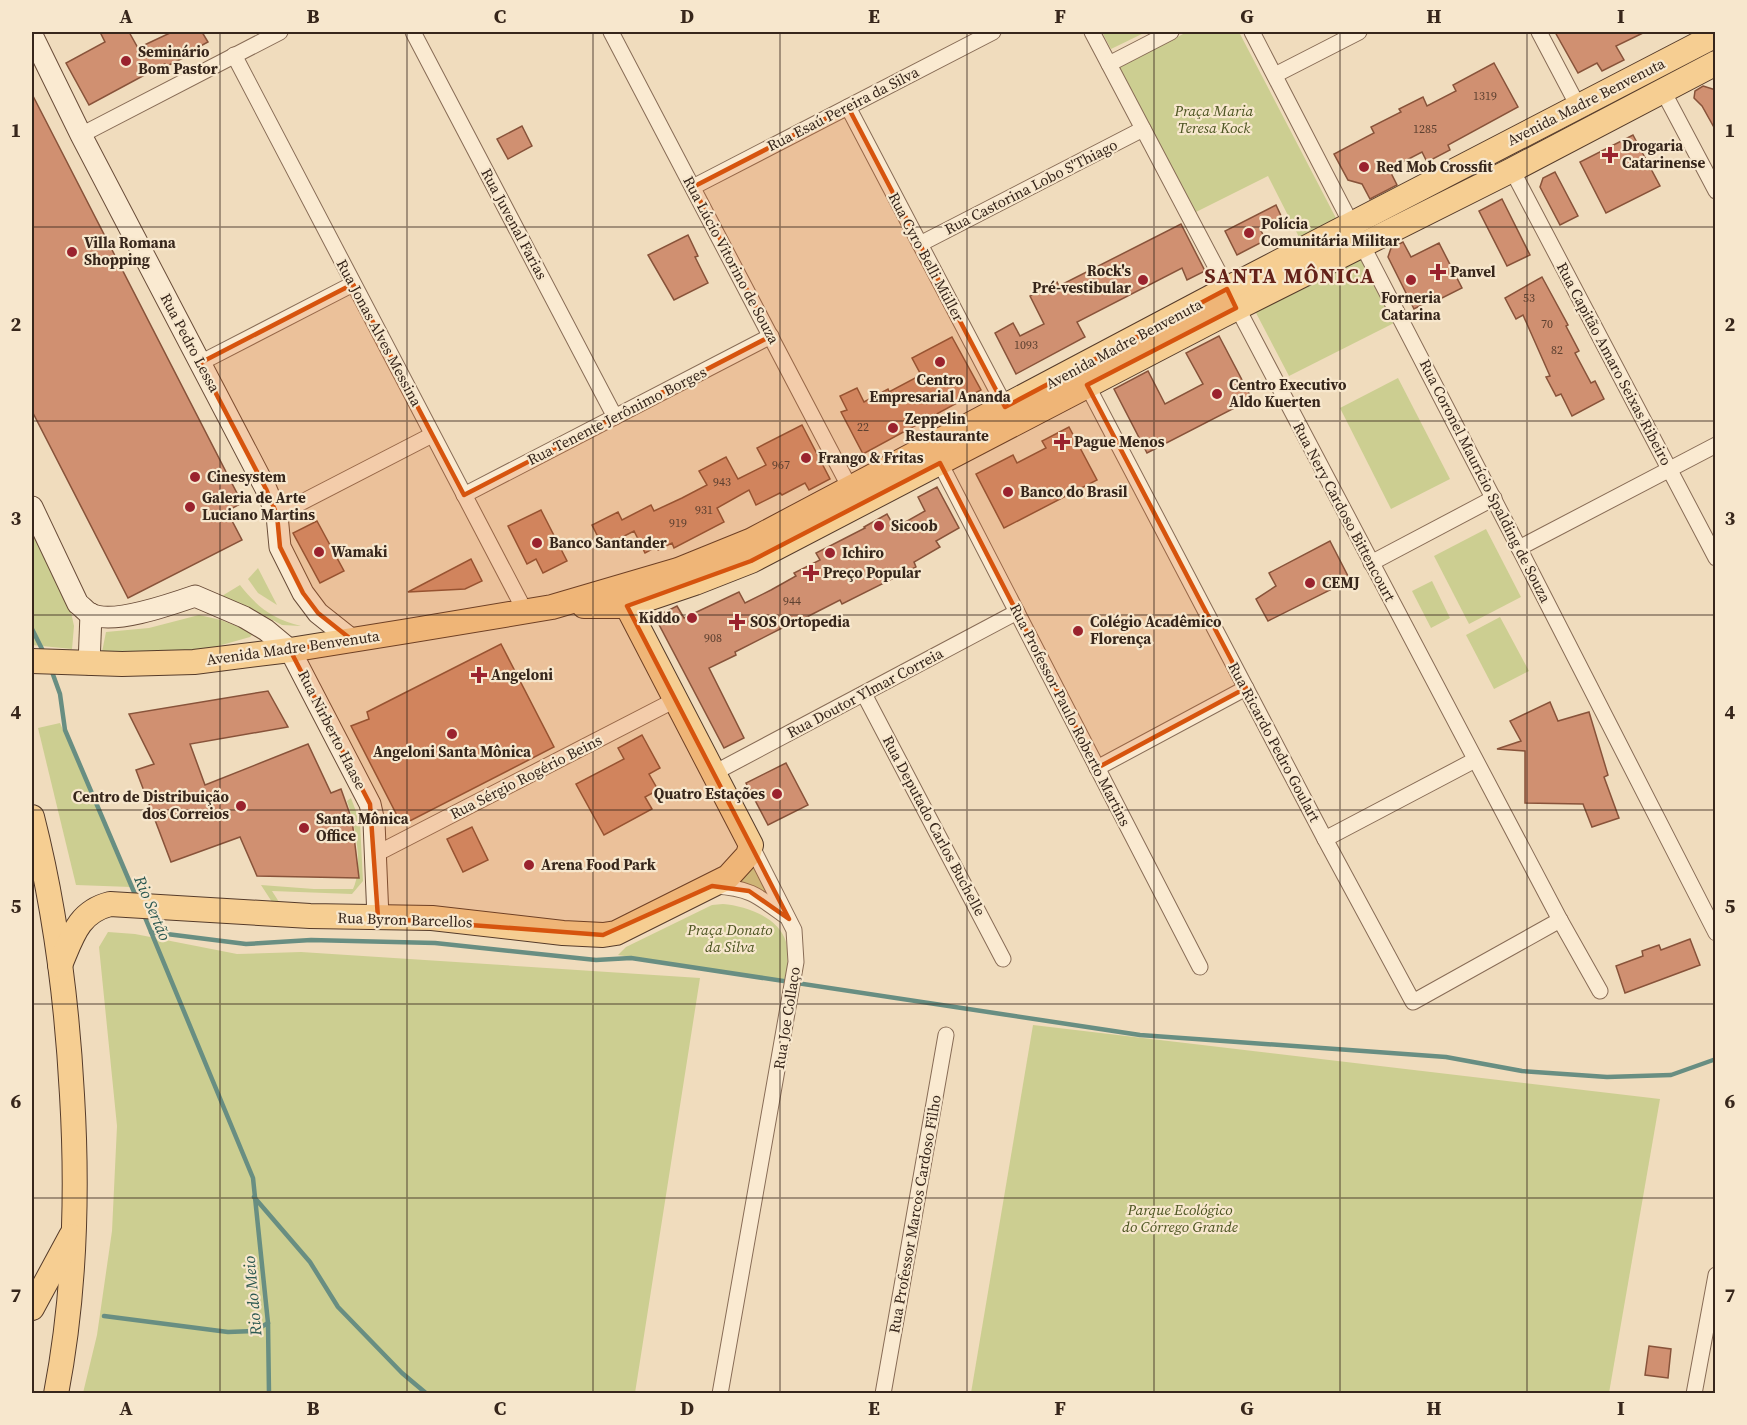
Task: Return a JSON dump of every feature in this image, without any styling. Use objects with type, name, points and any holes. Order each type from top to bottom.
[{"type":"main road","name":"Avenida Madre Benvenuta","points":[[32,661],[194,662],[290,651],[552,607],[627,606],[695,583],[752,561],[1087,386],[1352,224],[1716,35]]},
{"type":"main road","name":"Avenida Madre Benvenuta","points":[[552,607],[678,570],[720,554],[1005,406],[1231,298],[1363,245],[1716,63]]},
{"type":"main road","name":"Rua Joe Collaço","points":[[627,606],[751,845]]},
{"type":"main road","points":[[32,817],[60,965],[69,1040],[76,1158],[68,1326],[56,1394]]},
{"type":"main road","name":"Rua Byron Barcellos","points":[[60,965],[78,926],[87,914],[99,907],[118,904],[378,918],[432,918],[563,933],[603,935],[616,933],[728,877],[748,855],[751,845]]},
{"type":"main road","points":[[32,1308],[74,1229]]},
{"type":"street","points":[[81,135],[280,32]]},
{"type":"street","name":"Rua Juvenal Farias","points":[[413,32],[615,417]]},
{"type":"street","name":"Rua Lúcio Vitorino de Souza","points":[[611,32],[850,488]]},
{"type":"street","name":"Rua Esaú Pereira da Silva","points":[[693,187],[993,32]]},
{"type":"street","name":"Rua Nery Cardoso Bittencourt","points":[[1092,32],[1475,760],[1600,991]]},
{"type":"street","points":[[1109,64],[1171,32]]},
{"type":"street","name":"Rua Coronel Maurício Spalding de Souza","points":[[1252,32],[1716,933]]},
{"type":"street","points":[[1275,75],[1359,32]]},
{"type":"street","points":[[1539,32],[1578,106]]},
{"type":"street","name":"Rua Pedro Lessa","points":[[32,35],[81,135],[266,489],[277,515],[280,547],[303,593],[318,614],[352,640]]},
{"type":"street","name":"Rua Jonas Alves Messina","points":[[234,56],[525,611]]},
{"type":"street","points":[[1663,91],[1716,191]]},
{"type":"street","name":"Rua Cyro Belli Müller","points":[[848,107],[1005,406]]},
{"type":"street","name":"Rua Castorina Lobo S'Thiago","points":[[920,244],[1143,129]]},
{"type":"street","name":"Rua Capitão Amaro Seixas Ribeiro","points":[[1512,170],[1716,558]]},
{"type":"street","points":[[200,363],[353,284]]},
{"type":"street","name":"Rua Tenente Jerônimo Borges","points":[[464,495],[771,336]]},
{"type":"street","name":"Rua Ricardo Pedro Goulart","points":[[1087,386],[1413,1002],[1560,920]]},
{"type":"street","points":[[277,515],[432,435]]},
{"type":"street","points":[[1519,548],[1716,445]]},
{"type":"street","name":"Rua Professor Paulo Roberto Martins","points":[[940,463],[1200,967]]},
{"type":"street","points":[[1371,563],[1494,498]]},
{"type":"street","points":[[32,507],[78,604],[91,614],[114,616],[150,611],[195,596],[244,617],[266,630],[290,651]]},
{"type":"street","name":"Rua Doutor Ylmar Correia","points":[[714,773],[1017,612]]},
{"type":"street","points":[[82,663],[91,614]]},
{"type":"street","name":"Rua Nirberto Haase","points":[[290,651],[370,804],[374,822],[378,918]]},
{"type":"street","points":[[1097,768],[1246,688]]},
{"type":"street","name":"Rua Deputado Carlos Buchelle","points":[[864,694],[1003,959]]},
{"type":"street","name":"Rua Sérgio Rogério Beins","points":[[376,854],[675,700]]},
{"type":"street","points":[[1325,839],[1475,760]]},
{"type":"street","name":"Rua Joe Collaço","points":[[720,1394],[795,972],[796,941],[789,919],[751,845]]},
{"type":"street","points":[[712,886],[734,887],[749,891],[758,895],[789,919]]},
{"type":"street","name":"Rua Professor Marcos Cardoso Filho","points":[[883,1394],[946,1035]]},
{"type":"street","points":[[1694,1394],[1716,1275]]},
{"type":"highlighted area","points":[[848,107],[1005,407],[1227,289],[1236,308],[1087,385],[1246,688],[1097,768],[940,463],[751,561],[627,606],[789,919],[749,891],[712,886],[603,935],[378,918],[370,804],[290,650],[352,640],[318,613],[303,593],[280,547],[277,515],[266,489],[200,363],[353,284],[464,495],[771,336],[693,187]]},
{"type":"green space","points":[[1102,32],[1146,32],[1111,49]]},
{"type":"green space","name":"Praça Maria Teresa Kock","points":[[1187,32],[1239,32],[1338,222],[1301,241],[1268,176],[1192,214],[1117,68]]},
{"type":"green space","points":[[1360,257],[1394,323],[1289,376],[1255,311]]},
{"type":"green space","points":[[1398,378],[1450,479],[1391,509],[1340,408]]},
{"type":"green space","points":[[1486,529],[1521,597],[1469,624],[1434,556]]},
{"type":"green space","points":[[32,532],[69,603],[74,626],[72,649],[32,645]]},
{"type":"green space","points":[[258,568],[277,605],[258,593],[248,579]]},
{"type":"green space","points":[[1432,581],[1450,618],[1431,628],[1412,591]]},
{"type":"green space","points":[[240,585],[266,611],[282,620],[301,626],[282,625],[240,603],[217,599]]},
{"type":"green space","points":[[199,615],[221,620],[254,633],[250,637],[197,652],[101,657],[106,632],[149,628]]},
{"type":"green space","points":[[1500,617],[1529,671],[1494,689],[1466,635]]},
{"type":"green space","points":[[60,723],[131,887],[76,885],[38,728]]},
{"type":"green space","points":[[351,798],[360,822],[363,881],[352,894],[272,891],[279,902],[272,902],[261,885],[353,889],[358,858],[353,821],[347,801]]},
{"type":"green space","points":[[752,860],[772,897],[729,883]]},
{"type":"green space","name":"Praça Donato da Silva","points":[[712,905],[742,907],[760,914],[782,933],[788,957],[787,981],[618,955],[626,947]]},
{"type":"green space","points":[[108,932],[135,934],[237,954],[301,952],[700,978],[635,1393],[83,1393],[97,1335],[112,1231],[117,1126],[99,947]]},
{"type":"green space","name":"Parque Ecológico do Córrego Grande","points":[[1033,1025],[1660,1099],[1609,1393],[971,1393]]},
{"type":"building","points":[[100,32],[129,32],[138,48],[172,32],[202,32],[208,42],[184,55],[185,57],[167,66],[165,64],[89,105],[66,63],[105,42]]},
{"type":"building","points":[[1555,32],[1645,32],[1616,46],[1624,60],[1602,71],[1597,63],[1578,73]]},
{"type":"building","points":[[1494,63],[1518,107],[1448,145],[1450,150],[1427,162],[1422,152],[1389,169],[1397,185],[1370,199],[1362,184],[1348,180],[1334,154],[1374,133],[1371,127],[1401,112],[1399,109],[1423,97],[1427,106],[1456,91],[1453,85]]},
{"type":"building","points":[[1703,86],[1716,90],[1716,131],[1702,106],[1694,98],[1695,91]]},
{"type":"building","name":"Villa Romana Shopping","points":[[32,94],[242,503],[227,511],[242,540],[128,598],[32,411]]},
{"type":"building","points":[[522,126],[532,146],[508,159],[497,139]]},
{"type":"building","points":[[1633,135],[1660,186],[1606,213],[1580,162]]},
{"type":"building","points":[[1555,172],[1578,216],[1560,225],[1540,187],[1543,178]]},
{"type":"building","points":[[1502,199],[1530,255],[1507,266],[1479,211]]},
{"type":"building","points":[[1276,205],[1282,218],[1260,229],[1266,240],[1237,255],[1225,231]]},
{"type":"building","points":[[1181,224],[1205,271],[1187,280],[1182,268],[1077,322],[1085,337],[1016,374],[995,333],[1013,323],[1020,336],[1044,324],[1030,296],[1057,282],[1059,286]]},
{"type":"building","points":[[688,235],[698,256],[695,257],[708,283],[674,300],[648,255]]},
{"type":"building","points":[[1403,242],[1411,257],[1439,243],[1462,288],[1438,300],[1436,297],[1414,309],[1388,257],[1391,248]]},
{"type":"building","points":[[1542,277],[1568,325],[1566,326],[1579,351],[1575,353],[1591,383],[1595,381],[1604,399],[1572,416],[1561,394],[1556,396],[1546,377],[1550,376],[1523,315],[1516,319],[1505,298]]},
{"type":"building","name":"Centro Executivo Aldo Kuerten","points":[[1219,336],[1252,399],[1147,453],[1114,389],[1148,371],[1165,404],[1203,384],[1186,353]]},
{"type":"building","points":[[952,337],[981,390],[863,454],[841,412],[847,410],[840,396],[857,388],[864,402],[888,389],[889,392],[921,375],[912,358]]},
{"type":"building","points":[[802,425],[830,479],[809,490],[805,483],[756,505],[749,490],[717,508],[724,522],[674,548],[672,543],[658,550],[656,547],[645,553],[634,531],[603,547],[592,525],[618,512],[622,520],[651,505],[654,511],[682,498],[707,485],[699,471],[726,457],[738,479],[766,465],[757,448]]},
{"type":"building","points":[[1069,427],[1097,480],[1004,528],[976,474],[1013,455],[1017,463],[1046,448],[1042,441]]},
{"type":"building","points":[[937,487],[959,528],[936,541],[940,547],[914,562],[916,567],[842,604],[840,600],[788,625],[709,668],[744,738],[724,748],[655,617],[677,606],[684,618],[739,592],[745,603],[796,576],[794,573],[820,560],[816,553],[887,514],[895,528],[925,511],[918,497]]},
{"type":"building","name":"Banco Santander","points":[[541,510],[567,561],[543,573],[536,559],[527,564],[508,526]]},
{"type":"building","name":"Wamaki","points":[[317,521],[344,571],[320,583],[293,533]]},
{"type":"building","name":"CEMJ","points":[[1330,541],[1350,580],[1268,621],[1256,599],[1276,586],[1269,573]]},
{"type":"building","points":[[471,559],[482,581],[465,589],[408,592]]},
{"type":"building","name":"Angeloni Santa Mônica","points":[[501,644],[554,747],[402,825],[351,726],[369,719],[367,712]]},
{"type":"building","points":[[268,691],[288,727],[190,744],[205,785],[308,744],[331,793],[341,789],[352,820],[359,878],[257,876],[240,837],[171,862],[136,770],[154,764],[129,714]]},
{"type":"building","points":[[1550,702],[1558,721],[1589,712],[1608,775],[1604,777],[1619,818],[1592,827],[1583,804],[1525,803],[1525,751],[1497,749],[1521,741],[1510,721]]},
{"type":"building","points":[[642,735],[660,768],[649,774],[658,790],[645,797],[652,809],[604,835],[576,784],[624,759],[618,748]]},
{"type":"building","name":"Quatro Estações","points":[[786,763],[808,805],[768,825],[746,783]]},
{"type":"building","points":[[472,827],[488,860],[463,872],[447,839]]},
{"type":"building","points":[[1690,939],[1700,965],[1625,993],[1616,966],[1643,956],[1642,951],[1659,945],[1661,950]]},
{"type":"building","points":[[1649,1346],[1671,1349],[1668,1378],[1645,1375]]},
{"type":"waterway","name":"Rio Sertão","points":[[32,629],[44,653]]},
{"type":"waterway","name":"Rio Sertão","points":[[51,669],[60,694],[65,730],[137,899]]},
{"type":"waterway","name":"Rio Sertão","points":[[144,915],[253,1178],[268,1323],[269,1394]]},
{"type":"waterway","points":[[151,932],[246,944],[311,940],[435,943],[596,960],[631,958],[1140,1035],[1446,1057],[1522,1071],[1607,1077],[1671,1075],[1716,1059]]},
{"type":"waterway","points":[[254,1197],[310,1262],[338,1307],[402,1373],[427,1394]]},
{"type":"waterway","name":"Rio do Meio","points":[[104,1316],[228,1332],[254,1331],[268,1323]]},
{"type":"place","name":"Seminário Bom Pastor","points":[[126,61]]},
{"type":"place","name":"Drogaria Catarinense","points":[[1610,155]]},
{"type":"place","name":"Red Mob Crossfit","points":[[1364,167]]},
{"type":"place","name":"Polícia Comunitária Militar","points":[[1249,233]]},
{"type":"place","name":"Villa Romana Shopping","points":[[72,252]]},
{"type":"place","name":"Panvel","points":[[1438,272]]},
{"type":"place","name":"Rock's Pré-vestibular","points":[[1143,280]]},
{"type":"place","name":"Forneria Catarina","points":[[1411,280]]},
{"type":"place","name":"Centro Empresarial Ananda","points":[[940,362]]},
{"type":"place","name":"Centro Executivo Aldo Kuerten","points":[[1217,394]]},
{"type":"place","name":"Zeppelin Restaurante","points":[[893,428]]},
{"type":"place","name":"Pague Menos","points":[[1062,442]]},
{"type":"place","name":"Frango & Fritas","points":[[806,458]]},
{"type":"place","name":"Cinesystem","points":[[195,477]]},
{"type":"place","name":"Banco do Brasil","points":[[1008,492]]},
{"type":"place","name":"Galeria de Arte Luciano Martins","points":[[190,507]]},
{"type":"place","name":"Sicoob","points":[[879,526]]},
{"type":"place","name":"Banco Santander","points":[[537,543]]},
{"type":"place","name":"Wamaki","points":[[319,552]]},
{"type":"place","name":"Ichiro","points":[[830,553]]},
{"type":"place","name":"Preço Popular","points":[[811,573]]},
{"type":"place","name":"CEMJ","points":[[1310,583]]},
{"type":"place","name":"Kiddo","points":[[692,618]]},
{"type":"place","name":"SOS Ortopedia","points":[[737,622]]},
{"type":"place","name":"Colégio Acadêmico Florença","points":[[1078,631]]},
{"type":"place","name":"Angeloni","points":[[479,675]]},
{"type":"place","name":"Angeloni Santa Mônica","points":[[452,734]]},
{"type":"place","name":"Quatro Estações","points":[[777,794]]},
{"type":"place","name":"Centro de Distribuição dos Correios","points":[[241,806]]},
{"type":"place","name":"Santa Mônica Office","points":[[304,828]]},
{"type":"place","name":"Arena Food Park","points":[[529,865]]},
{"type":"district","name":"SANTA MÔNICA","points":[[1290,276]]}]
